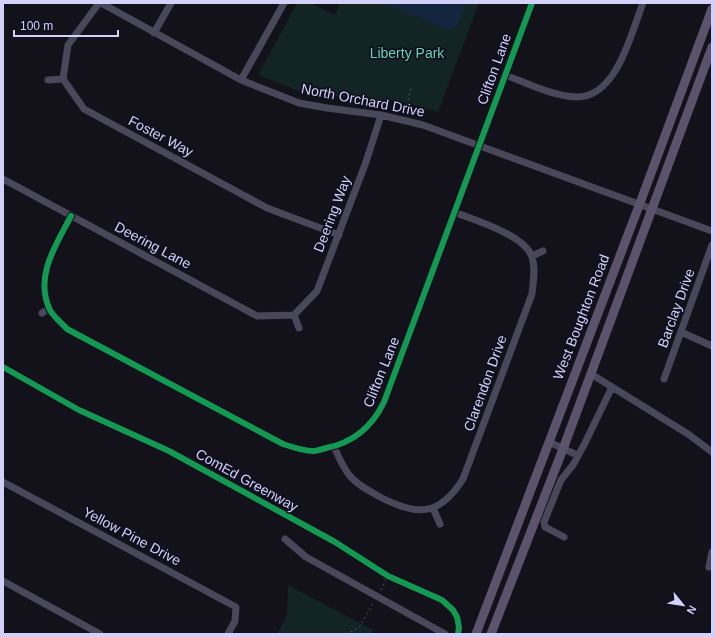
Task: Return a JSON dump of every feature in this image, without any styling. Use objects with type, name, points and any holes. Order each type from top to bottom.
[{"type":"main road","name":"West Boughton Road","points":[[476,634],[712,9]]},
{"type":"main road","name":"West Boughton Road","points":[[491,634],[591,374],[712,47]]},
{"type":"street","name":"North Orchard Drive","points":[[100,3],[241,80],[299,103],[327,108],[381,114],[416,123],[712,230]]},
{"type":"street","points":[[48,80],[63,79],[68,45],[100,3]]},
{"type":"street","points":[[154,33],[171,3]]},
{"type":"street","points":[[241,80],[284,3]]},
{"type":"street","name":"Clifton Lane","points":[[71,216],[45,270],[44,292],[49,310],[67,329],[283,444],[314,451],[334,447],[349,441],[366,429],[380,410],[532,3]]},
{"type":"street","points":[[505,75],[563,95],[577,97],[593,94],[606,83],[617,69],[643,3]]},
{"type":"street","name":"Foster Way","points":[[63,79],[84,110],[267,208],[339,234]]},
{"type":"street","name":"Deering Way","points":[[294,315],[317,291],[366,162],[381,114]]},
{"type":"street","name":"Deering Lane","points":[[3,179],[257,316],[294,315]]},
{"type":"street","points":[[454,212],[497,228],[523,244],[532,256],[543,251]]},
{"type":"street","name":"Barclay Drive","points":[[664,379],[712,245]]},
{"type":"street","name":"Clarendon Drive","points":[[434,508],[450,496],[463,479],[532,294],[534,268],[532,256]]},
{"type":"street","points":[[42,313],[49,310]]},
{"type":"street","points":[[294,315],[299,328]]},
{"type":"street","points":[[681,332],[712,346]]},
{"type":"street","points":[[591,374],[688,434],[712,452]]},
{"type":"street","points":[[564,537],[545,527],[544,522],[561,480],[573,465],[584,445],[612,387]]},
{"type":"street","points":[[549,442],[577,456]]},
{"type":"street","points":[[334,447],[350,476],[365,489],[404,508],[424,511],[434,508],[440,524]]},
{"type":"street","name":"Yellow Pine Drive","points":[[3,482],[236,607],[236,621],[228,634]]},
{"type":"street","points":[[285,539],[306,557],[445,634]]},
{"type":"street","points":[[709,567],[712,552]]},
{"type":"street","points":[[3,581],[100,634]]},
{"type":"path","points":[[408,106],[411,87]]},
{"type":"path","points":[[382,572],[395,579]]},
{"type":"path","points":[[346,634],[359,628],[388,576]]},
{"type":"green space","name":"Liberty Park","points":[[297,3],[311,3],[335,15],[340,3],[479,3],[438,112],[410,104],[391,101],[321,95],[294,89],[258,75]]},
{"type":"green space","points":[[288,585],[373,630],[371,634],[277,634],[287,615]]},
{"type":"water","points":[[384,3],[466,3],[457,26],[449,30]]},
{"type":"cycle path","points":[[71,216],[49,260],[44,284],[45,296],[50,311],[67,329],[283,444],[301,450],[313,451],[335,446],[353,438],[374,419],[384,402],[532,3]]},
{"type":"cycle path","name":"ComEd Greenway","points":[[3,367],[79,410],[169,451],[335,542],[388,576],[442,600],[453,610],[457,617],[459,627],[458,634]]}]
